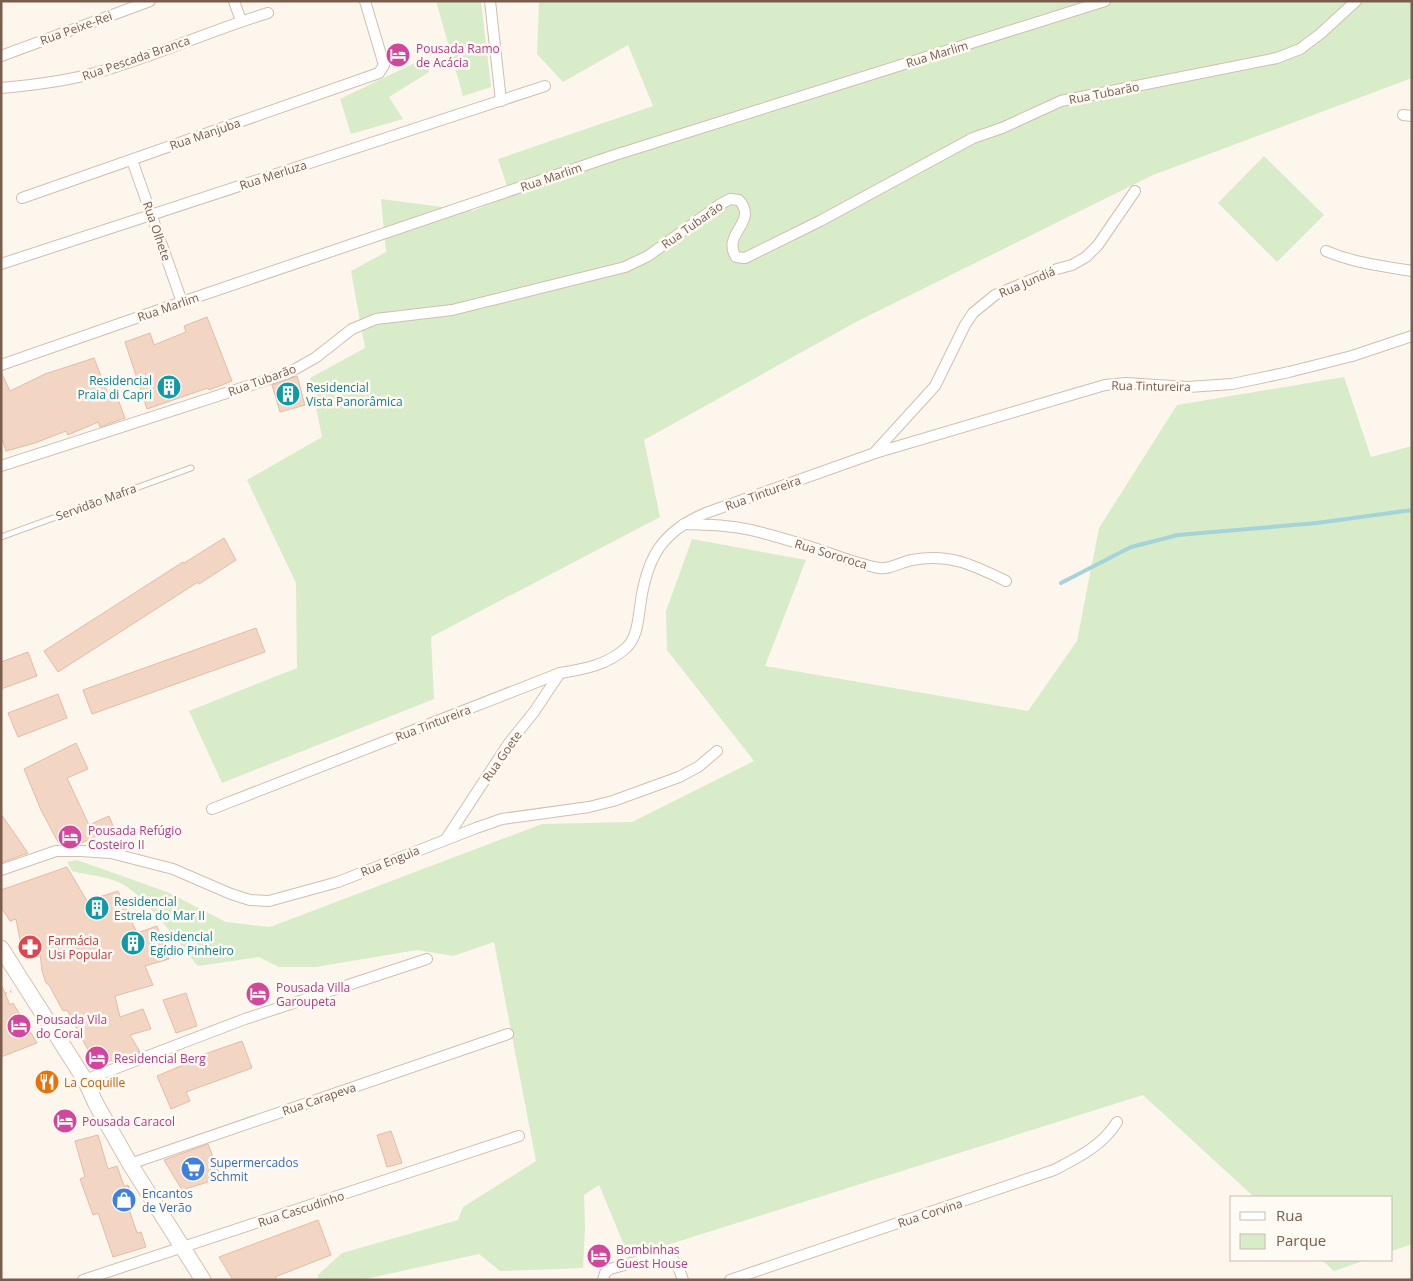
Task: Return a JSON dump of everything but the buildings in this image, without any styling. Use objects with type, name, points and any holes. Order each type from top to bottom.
[{"type":"main road","points":[[1,948],[85,1080],[96,1104],[130,1164],[203,1280]]},
{"type":"street","name":"Rua Peixe-Rei","points":[[1,56],[150,1]]},
{"type":"street","points":[[234,1],[241,21]]},
{"type":"street","name":"Rua Manjuba","points":[[22,198],[379,73],[384,64],[365,1]]},
{"type":"street","points":[[490,1],[501,101]]},
{"type":"street","name":"Rua Marlim","points":[[1,365],[615,156],[1105,1]]},
{"type":"street","name":"Rua Tubarão","points":[[2,463],[288,373],[315,358],[352,329],[376,319],[452,310],[486,300],[625,267],[653,252],[730,199],[739,200],[746,212],[732,240],[732,250],[736,257],[745,258],[820,221],[973,138],[1002,128],[1061,101],[1277,58],[1300,49],[1320,34],[1356,1]]},
{"type":"street","name":"Rua Pescada Branca","points":[[1,88],[72,79],[101,72],[268,13]]},
{"type":"street","name":"Rua Merluza","points":[[1,264],[545,86]]},
{"type":"street","name":"Rua Olhete","points":[[132,160],[182,302]]},
{"type":"street","name":"Rua Jundiá","points":[[875,453],[935,386],[965,325],[974,313],[995,295],[1057,269],[1072,265],[1086,257],[1098,245],[1135,191]]},
{"type":"street","points":[[1326,251],[1361,263],[1412,271]]},
{"type":"street","name":"Rua Tintureira","points":[[212,809],[560,673],[593,668],[611,659],[628,646],[636,630],[647,569],[658,550],[671,533],[683,524],[706,513],[875,453],[1105,385],[1126,383],[1188,387],[1232,384],[1352,356],[1412,336]]},
{"type":"street","name":"Rua Sororoca","points":[[683,524],[734,527],[758,531],[850,561],[882,569],[916,559],[931,557],[950,558],[972,564],[1006,581]]},
{"type":"street","name":"Rua Goete","points":[[446,839],[509,743],[534,712],[560,673]]},
{"type":"street","name":"Rua Enguia","points":[[1,870],[56,851],[111,853],[173,869],[231,894],[250,900],[269,901],[338,882],[502,819],[589,807],[613,800],[679,777],[698,767],[717,751]]},
{"type":"street","points":[[85,1080],[245,1019],[427,958]]},
{"type":"street","name":"Rua Carapeva","points":[[130,1164],[508,1034]]},
{"type":"street","name":"Rua Corvina","points":[[730,1280],[1054,1170],[1082,1156],[1101,1143],[1117,1122]]},
{"type":"street","name":"Rua Cascudinho","points":[[83,1280],[519,1136]]},
{"type":"street","points":[[602,1280],[605,1273],[610,1269],[664,1254],[670,1256],[675,1261],[683,1280]]},
{"type":"lane","name":"Servidão Mafra","points":[[1,537],[191,468]]},
{"type":"path","points":[[1,995],[15,989]]},
{"type":"green space","points":[[436,1],[481,1],[491,87],[463,96]]},
{"type":"green space","points":[[539,1],[1412,1],[1412,78],[1153,175],[856,322],[644,440],[660,517],[431,637],[434,699],[222,783],[189,711],[297,668],[296,583],[247,480],[322,437],[310,378],[365,348],[351,271],[386,252],[381,199],[473,211],[510,195],[498,159],[653,106],[628,45],[563,82],[537,54]]},
{"type":"green space","points":[[427,57],[429,72],[389,97],[403,119],[351,134],[340,99]]},
{"type":"green space","points":[[1264,156],[1324,215],[1277,262],[1218,203]]},
{"type":"green space","points":[[1344,377],[1371,457],[1412,446],[1412,1244],[1393,1251],[1393,1196],[1253,1196],[1143,1095],[629,1257],[599,1185],[584,1195],[583,1268],[500,1271],[479,1254],[361,1280],[318,1280],[318,1275],[342,1253],[458,1220],[463,1207],[536,1161],[494,942],[453,956],[417,950],[316,967],[279,967],[259,957],[198,966],[149,907],[127,887],[107,878],[72,871],[67,862],[77,860],[167,892],[226,922],[270,927],[542,824],[632,822],[754,761],[667,650],[666,611],[692,539],[806,560],[765,666],[1028,711],[1077,641],[1099,528],[1177,405]]},
{"type":"green space","points":[[1323,1261],[1363,1261],[1334,1271]]},
{"type":"waterway","points":[[1061,583],[1131,547],[1178,535],[1317,523],[1412,510]]},
{"type":"place","name":"Pousada Ramo de Acácia","points":[[398,55]]},
{"type":"place","name":"Residencial Praia di Capri","points":[[169,387]]},
{"type":"place","name":"Residencial Vista Panorâmica","points":[[288,394]]},
{"type":"place","name":"Pousada Refúgio Costeiro II","points":[[70,837]]},
{"type":"place","name":"Residencial Estrela do Mar II","points":[[97,908]]},
{"type":"place","name":"Residencial Egídio Pinheiro","points":[[133,943]]},
{"type":"place","name":"Farmácia Usi Popular","points":[[30,947]]},
{"type":"place","name":"Pousada Villa Garoupeta","points":[[258,994]]},
{"type":"place","name":"Pousada Vila do Coral","points":[[19,1026]]},
{"type":"place","name":"Residencial Berg","points":[[97,1058]]},
{"type":"place","name":"La Coquille","points":[[47,1082]]},
{"type":"place","name":"Pousada Caracol","points":[[65,1121]]},
{"type":"place","name":"Supermercados Schmit","points":[[193,1169]]},
{"type":"place","name":"Encantos de Verão","points":[[124,1200]]},
{"type":"place","name":"Bombinhas Guest House","points":[[599,1256]]}]
